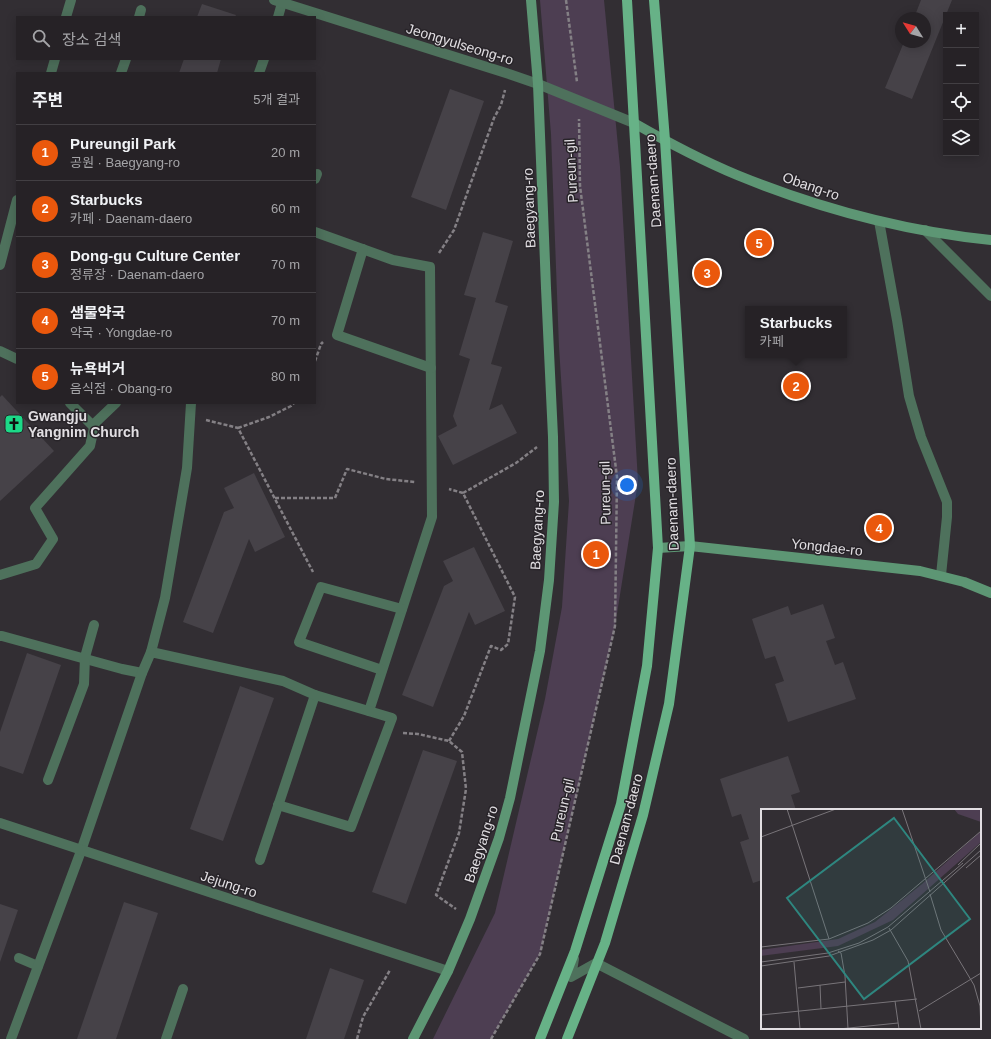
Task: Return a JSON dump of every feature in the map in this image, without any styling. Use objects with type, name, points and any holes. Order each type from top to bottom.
[{"type":"main road","name":"Daenam-daero","points":[[540,1039],[575,951],[621,804],[647,666],[658,548],[627,0]]},
{"type":"main road","name":"Daenam-daero","points":[[567,1039],[605,943],[643,815],[669,704],[690,546],[665,140],[654,0]]},
{"type":"street","points":[[66,16],[71,0]]},
{"type":"street","name":"Baegyang-ro","points":[[413,1039],[448,972],[470,919],[499,838],[510,798],[540,651],[549,580],[554,502],[553,437],[538,84],[531,0]]},
{"type":"street","points":[[278,1],[278,16]]},
{"type":"street","name":"Jeongyulseong-ro","points":[[278,1],[509,74],[538,84],[634,123]]},
{"type":"street","points":[[51,72],[54,60]]},
{"type":"street","points":[[121,72],[126,60]]},
{"type":"street","points":[[259,72],[264,60]]},
{"type":"street","name":"Obang-ro","points":[[634,123],[736,175],[816,204],[879,221],[991,240]]},
{"type":"street","points":[[0,265],[16,204]]},
{"type":"street","points":[[879,221],[909,396],[922,437],[947,502],[947,517],[941,575]]},
{"type":"street","points":[[925,230],[991,296]]},
{"type":"street","points":[[316,232],[393,260],[430,267],[432,517],[369,711]]},
{"type":"street","points":[[363,249],[337,335],[430,368]]},
{"type":"street","points":[[0,351],[16,359]]},
{"type":"street","points":[[71,404],[94,427]]},
{"type":"street","points":[[0,575],[36,564],[53,539],[35,508],[90,446],[95,423],[115,404]]},
{"type":"street","points":[[11,1039],[81,851],[142,673],[151,652],[165,598],[187,468],[191,404]]},
{"type":"street","name":"Yongdae-ro","points":[[658,548],[690,546],[920,571],[941,575],[991,592]]},
{"type":"street","points":[[382,670],[300,642],[321,587],[402,609]]},
{"type":"street","points":[[48,780],[84,684],[85,658],[94,625]]},
{"type":"street","points":[[0,636],[142,673]]},
{"type":"street","points":[[151,652],[283,681],[315,695],[392,718],[351,827],[278,805]]},
{"type":"street","points":[[260,860],[315,695]]},
{"type":"street","name":"Jejung-ro","points":[[0,824],[401,955],[448,972]]},
{"type":"street","points":[[575,951],[571,977],[596,963],[744,1039]]},
{"type":"street","points":[[19,958],[38,966]]},
{"type":"street","points":[[166,1039],[183,989]]},
{"type":"path","name":"Pureun-gil","points":[[491,1039],[540,954],[615,626],[617,477],[580,186],[579,101],[566,0]]},
{"type":"path","points":[[430,267],[454,230],[494,118],[501,105],[509,74]]},
{"type":"path","points":[[190,416],[238,428],[269,417],[293,404]]},
{"type":"path","points":[[238,428],[321,587]]},
{"type":"path","points":[[463,493],[516,463],[553,437]]},
{"type":"path","points":[[387,732],[418,734],[449,741],[462,752],[466,789],[459,833],[436,895],[470,919]]},
{"type":"path","points":[[357,1039],[363,1017],[386,976],[401,955]]},
{"type":"shaded area","points":[[540,0],[604,0],[620,167],[638,482],[615,626],[540,954],[491,1039],[433,1039],[495,913],[545,699],[562,607],[569,501],[559,347],[551,134]]},
{"type":"building","points":[[921,0],[952,0],[947,12],[943,12],[943,22],[912,99],[885,88],[902,48],[931,48],[931,12],[916,12]]},
{"type":"building","points":[[202,4],[236,15],[236,16],[197,16]]},
{"type":"building","points":[[184,60],[221,60],[217,72],[179,72]]},
{"type":"building","points":[[450,89],[484,101],[446,210],[411,197]]},
{"type":"building","points":[[483,232],[513,241],[495,302],[508,306],[491,364],[502,367],[489,410],[502,404],[517,433],[453,465],[438,436],[457,426],[453,416],[470,359],[459,355],[476,298],[464,295]]},
{"type":"building","name":"Gwangju Yangnim Church","points":[[2,395],[54,451],[0,501],[0,397]]},
{"type":"building","points":[[254,473],[285,537],[255,552],[249,539],[213,633],[183,622],[224,512],[234,508],[224,488]]},
{"type":"building","points":[[474,547],[505,611],[475,625],[469,612],[433,707],[402,695],[444,586],[453,581],[443,561]]},
{"type":"building","points":[[823,604],[835,638],[826,641],[835,665],[843,662],[856,699],[788,722],[775,684],[784,681],[775,656],[765,659],[752,619],[788,606],[791,615]]},
{"type":"building","points":[[27,653],[61,665],[23,774],[0,766],[0,732]]},
{"type":"building","points":[[240,686],[274,698],[223,841],[190,829]]},
{"type":"building","points":[[423,750],[457,761],[406,904],[372,892]]},
{"type":"building","points":[[788,756],[800,792],[791,795],[796,809],[761,809],[761,880],[753,883],[740,842],[749,839],[741,814],[732,817],[720,779]]},
{"type":"building","points":[[124,902],[158,913],[116,1039],[77,1039]]},
{"type":"building","points":[[0,904],[18,910],[0,962]]},
{"type":"building","points":[[330,968],[364,980],[344,1039],[306,1039]]},
{"type":"place","name":"뉴욕버거","points":[[759,243]]},
{"type":"place","name":"Dong-gu Culture Center","points":[[707,273]]},
{"type":"place","name":"Starbucks","points":[[796,386]]},
{"type":"place","name":"Gwangju Yangnim Church","points":[[14,424]]},
{"type":"place","name":"샘물약국","points":[[879,528]]},
{"type":"place","name":"Pureungil Park","points":[[596,554]]}]
